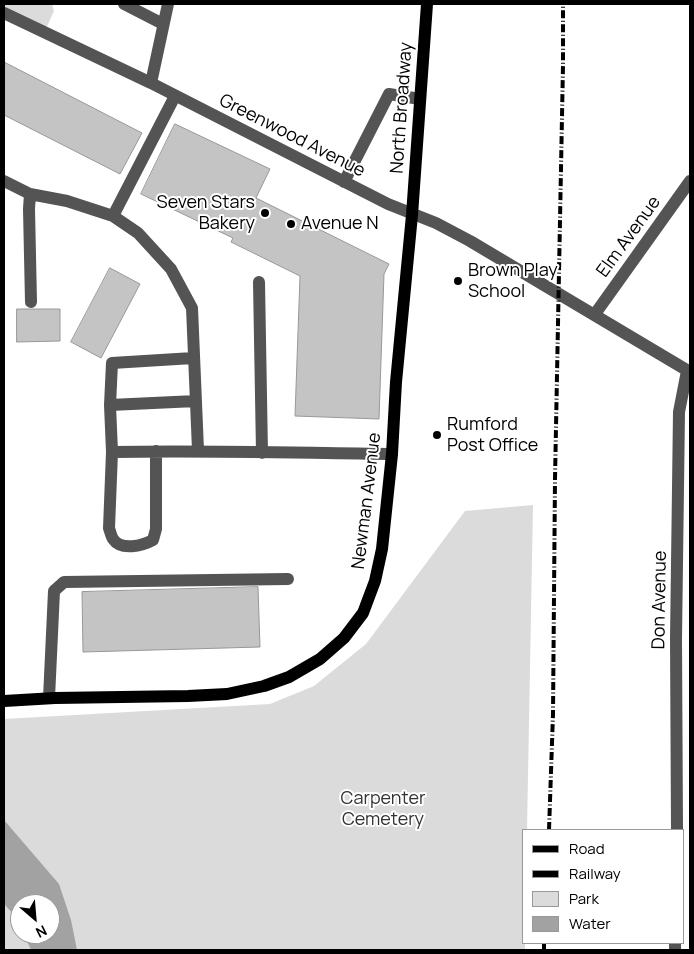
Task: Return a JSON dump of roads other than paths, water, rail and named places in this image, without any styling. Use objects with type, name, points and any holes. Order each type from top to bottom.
[{"type":"main road","name":"North Broadway","points":[[412,214],[427,4]]},
{"type":"main road","name":"Newman Avenue","points":[[4,701],[49,698],[227,694],[264,686],[289,677],[320,659],[344,638],[363,613],[375,581],[382,550],[412,214]]},
{"type":"street","points":[[124,4],[163,24]]},
{"type":"street","points":[[150,83],[168,4]]},
{"type":"street","name":"Greenwood Avenue","points":[[4,13],[150,83],[344,182],[412,214],[436,223],[538,280],[689,371]]},
{"type":"street","points":[[344,182],[389,94],[420,100]]},
{"type":"street","points":[[113,216],[175,96]]},
{"type":"street","points":[[4,181],[30,194],[67,200],[113,216],[138,233],[171,269],[192,308],[198,450]]},
{"type":"street","name":"Elm Avenue","points":[[594,314],[690,181]]},
{"type":"street","points":[[30,194],[31,302]]},
{"type":"street","points":[[259,282],[262,453]]},
{"type":"street","points":[[156,451],[156,529],[153,540],[143,546],[121,546],[112,539],[109,528],[112,452],[110,405],[112,363],[193,358]]},
{"type":"street","name":"Don Avenue","points":[[677,829],[676,638],[679,412],[689,371]]},
{"type":"street","points":[[110,405],[196,402]]},
{"type":"street","points":[[112,452],[198,450],[262,453],[392,454]]},
{"type":"street","points":[[49,698],[54,592],[64,582],[288,579]]},
{"type":"water","points":[[4,820],[59,884],[71,920],[77,950],[31,950],[28,944],[60,944],[60,894],[10,894],[10,910],[4,904]]},
{"type":"railway","points":[[549,829],[553,714],[563,4]]},
{"type":"railway","points":[[544,944],[544,950]]},
{"type":"place","name":"Seven Stars Bakery","points":[[265,213]]},
{"type":"place","name":"Avenue N","points":[[291,224]]},
{"type":"place","name":"Brown Play School","points":[[458,281]]},
{"type":"place","name":"Rumford Post Office","points":[[437,435]]},
{"type":"park label","name":"Carpenter Cemetery","points":[[383,810]]}]
